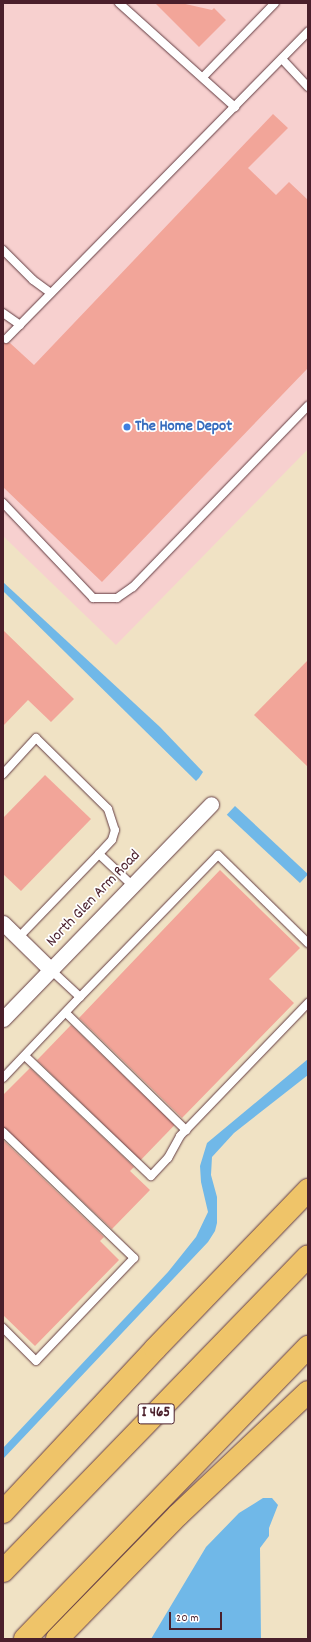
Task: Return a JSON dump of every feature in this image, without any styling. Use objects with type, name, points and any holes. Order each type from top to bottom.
[{"type":"highway","points":[[3,1512],[308,1190]]},
{"type":"highway","name":"I 465","points":[[3,1571],[308,1256]]},
{"type":"highway","points":[[25,1639],[308,1347]]},
{"type":"highway","points":[[57,1639],[178,1515],[308,1392]]},
{"type":"street","name":"North Glen Arm Road","points":[[3,1019],[211,804]]},
{"type":"street","points":[[3,923],[51,970]]},
{"type":"lane","points":[[119,3],[235,107]]},
{"type":"lane","points":[[203,77],[275,3]]},
{"type":"lane","points":[[6,339],[308,32]]},
{"type":"lane","points":[[282,59],[308,87]]},
{"type":"lane","points":[[3,250],[33,280],[51,293]]},
{"type":"lane","points":[[3,313],[20,325]]},
{"type":"lane","points":[[3,503],[93,598],[117,598],[133,587],[308,406]]},
{"type":"lane","points":[[3,774],[36,738],[108,809],[115,830],[112,840],[100,854],[18,938]]},
{"type":"lane","points":[[100,854],[132,885]]},
{"type":"lane","points":[[3,1078],[218,855],[308,943]]},
{"type":"lane","points":[[51,970],[80,997]]},
{"type":"lane","points":[[25,1056],[151,1176],[168,1158],[172,1147],[186,1130],[308,1003]]},
{"type":"lane","points":[[66,1013],[186,1130]]},
{"type":"lane","points":[[3,1132],[134,1258],[36,1361],[3,1328]]},
{"type":"shaded area","points":[[3,3],[308,3],[308,449],[116,645],[3,536]]},
{"type":"water","points":[[3,582],[160,727],[203,772],[196,781],[3,591]]},
{"type":"water","points":[[235,806],[308,874],[300,883],[227,815]]},
{"type":"water","points":[[308,1059],[308,1075],[234,1133],[212,1157],[211,1175],[217,1197],[217,1223],[215,1231],[208,1242],[3,1459],[3,1448],[168,1272],[196,1237],[208,1212],[201,1182],[200,1166],[207,1143]]},
{"type":"water","points":[[263,1498],[272,1498],[278,1505],[269,1528],[269,1536],[260,1548],[261,1639],[151,1639],[206,1547],[239,1513]]},
{"type":"building","points":[[155,3],[181,3],[212,10],[214,8],[226,20],[199,47]]},
{"type":"building","name":"The Home Depot","points":[[273,114],[288,128],[248,168],[276,195],[289,182],[308,200],[308,368],[102,582],[3,487],[3,343],[10,343],[34,365]]},
{"type":"building","points":[[3,630],[74,699],[51,722],[28,700],[3,726]]},
{"type":"building","points":[[308,660],[308,767],[254,715]]},
{"type":"building","points":[[45,775],[91,819],[21,891],[3,874],[3,818]]},
{"type":"building","points":[[220,870],[300,948],[269,979],[294,1003],[182,1118],[79,1018]]},
{"type":"building","points":[[71,1025],[175,1125],[141,1160],[37,1060]]},
{"type":"building","points":[[30,1068],[134,1167],[130,1171],[150,1190],[112,1229],[3,1127],[3,1095]]},
{"type":"building","points":[[3,1140],[104,1237],[100,1241],[119,1260],[35,1346],[3,1315]]},
{"type":"place","name":"The Home Depot","points":[[127,427]]}]
